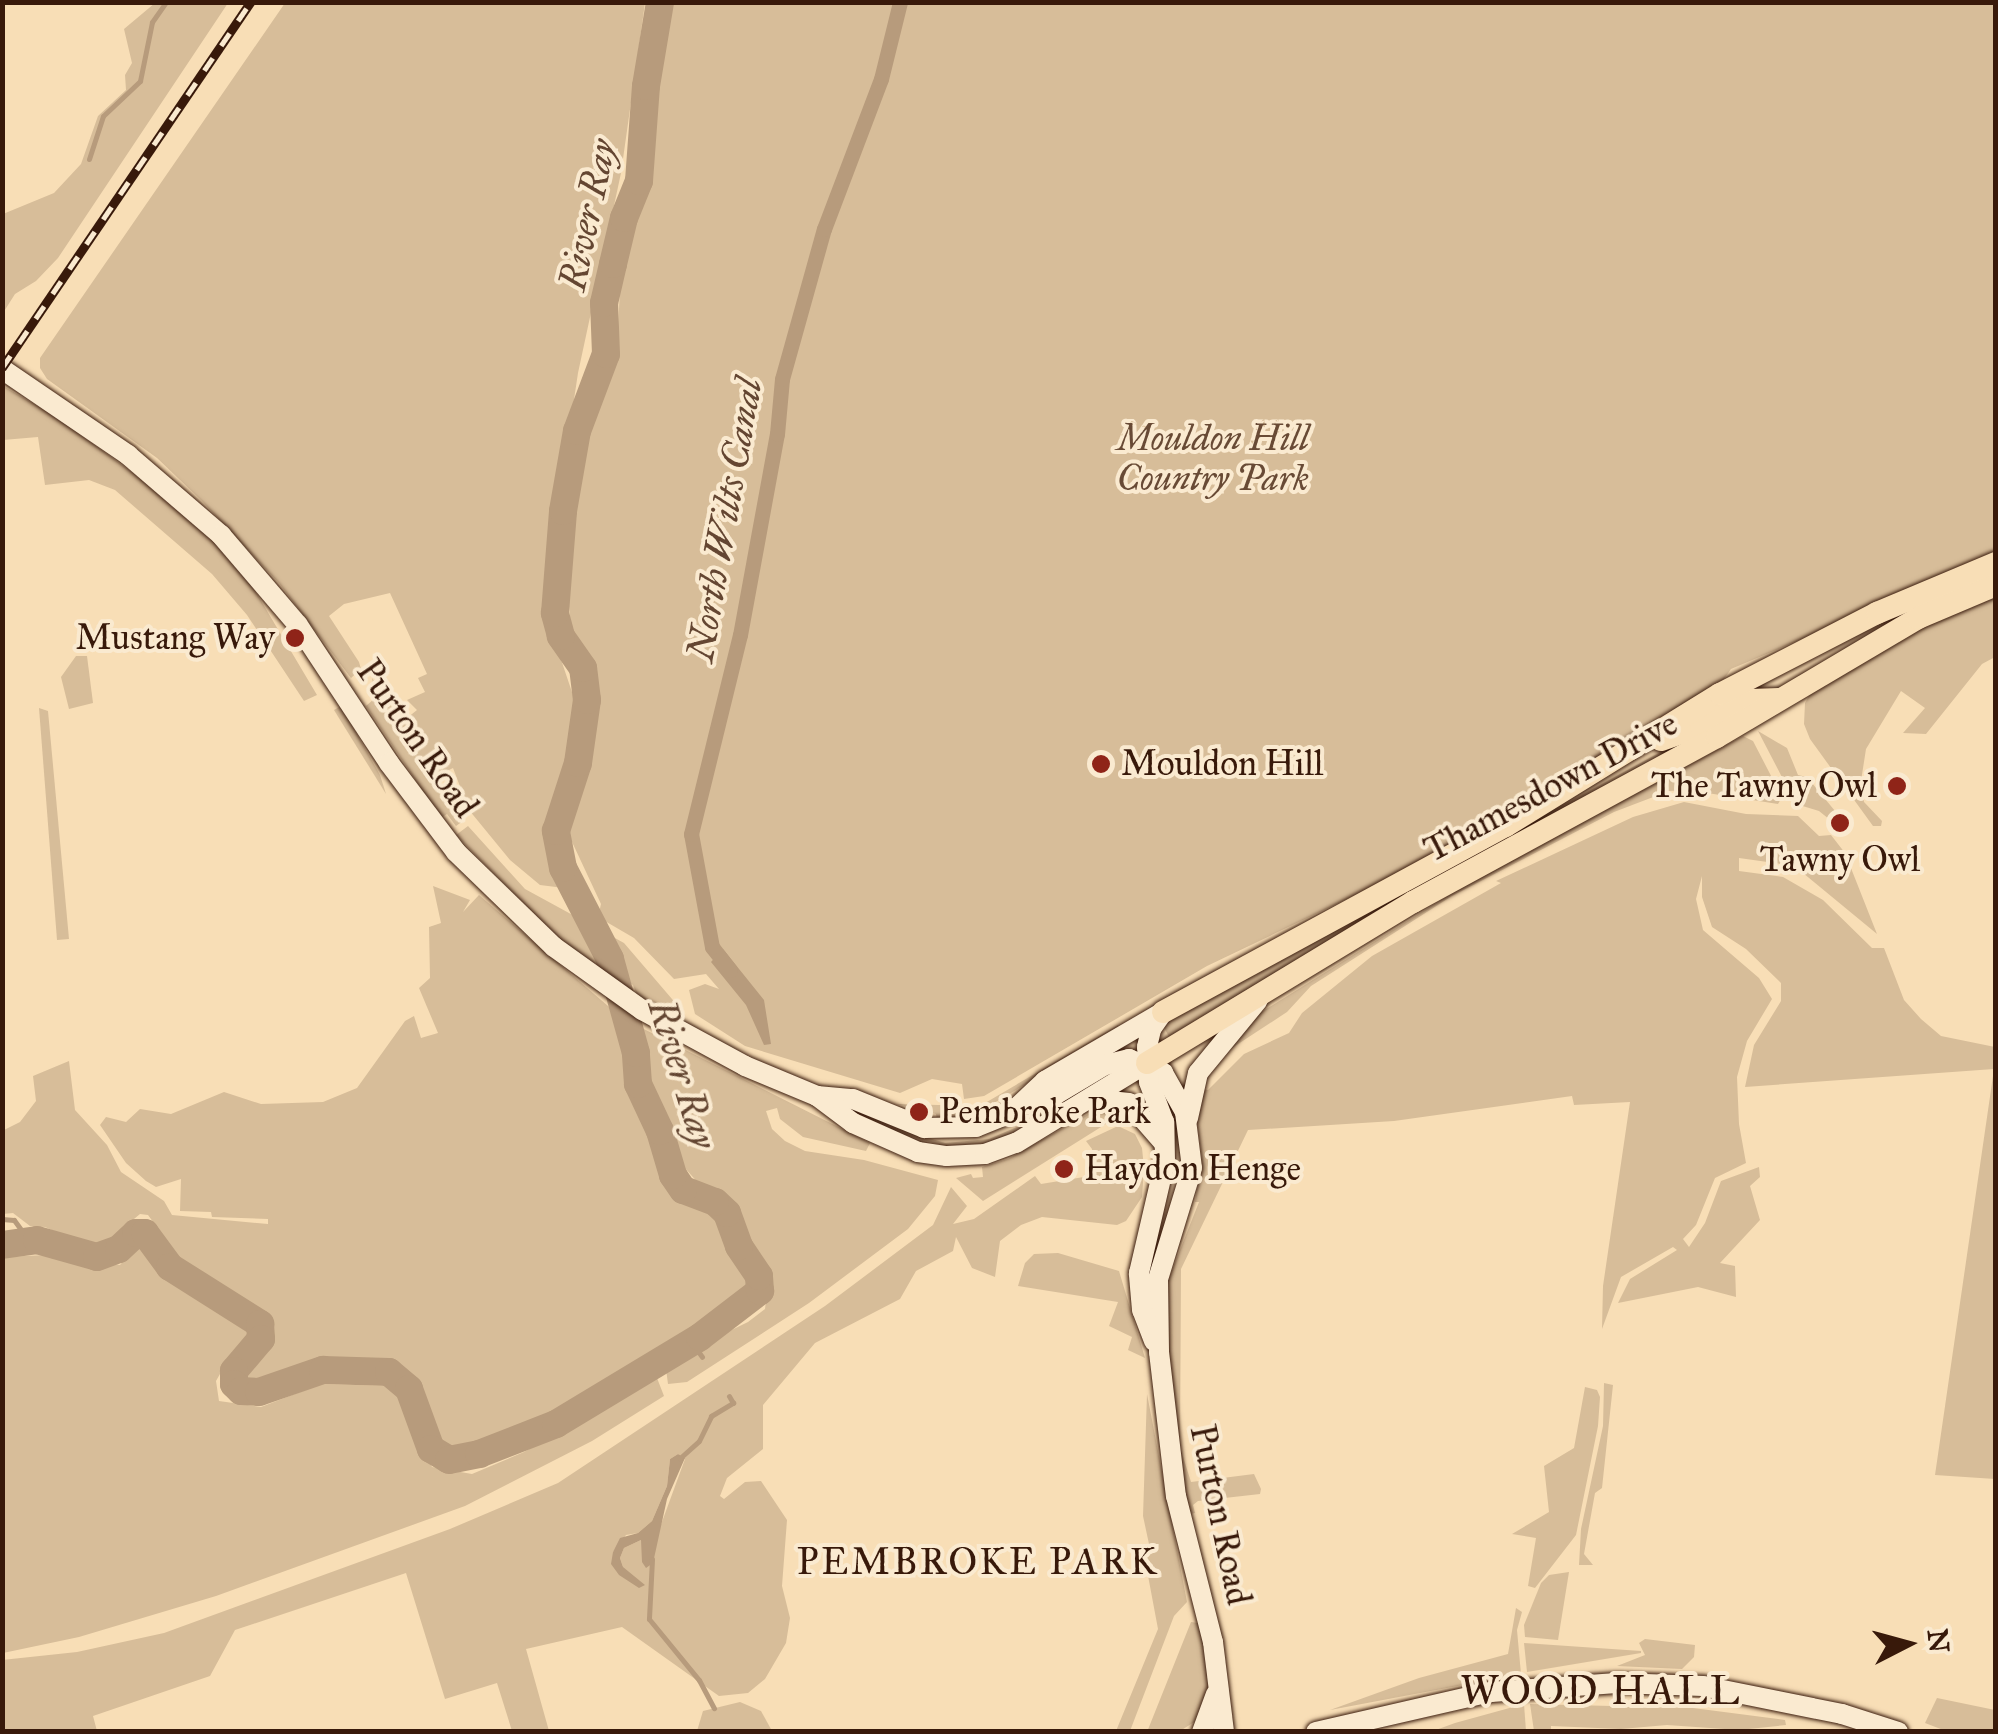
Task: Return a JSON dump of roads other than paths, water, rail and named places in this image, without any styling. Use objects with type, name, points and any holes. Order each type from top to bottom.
[{"type":"main road","name":"Purton Road","points":[[2,369],[128,455],[221,535],[298,625],[446,840],[536,931],[642,1010],[745,1066],[817,1096],[853,1099],[908,1124],[938,1130],[976,1126],[1026,1103],[1055,1096],[1114,1061],[1147,1064],[1163,1072],[1188,1124],[1192,1150],[1189,1186],[1158,1279],[1159,1352],[1173,1479],[1213,1642],[1224,1732]]},
{"type":"main road","name":"Thamesdown Drive","points":[[1147,1064],[1765,690],[1901,602],[1996,563]]},
{"type":"main road","name":"Thamesdown Drive","points":[[1163,1012],[1494,833],[1641,744],[1680,735],[1765,690],[1996,586]]},
{"type":"main road","name":"Purton Road","points":[[1188,1124],[1198,1072],[1266,991]]},
{"type":"main road","name":"Purton Road","points":[[1026,1103],[1045,1082],[1163,1012]]},
{"type":"main road","points":[[1147,1064],[1151,1029],[1163,1012]]},
{"type":"main road","name":"Purton Road","points":[[817,1096],[832,1110],[886,1139],[918,1152],[947,1156],[1000,1149],[1147,1064]]},
{"type":"main road","name":"Purton Road","points":[[1147,1064],[1162,1113],[1163,1180],[1139,1273],[1142,1310],[1159,1352]]},
{"type":"main road","points":[[1088,1099],[1108,1098],[1129,1104],[1164,1143]]},
{"type":"main road","points":[[1316,1732],[1491,1692],[1617,1683],[1703,1686],[1842,1714],[1898,1732]]},
{"type":"main road","name":"Purton Road","points":[[1202,1732],[1217,1692]]},
{"type":"waterway","points":[[89,159],[103,116],[140,81],[152,22],[166,2]]},
{"type":"waterway","name":"River Ray","points":[[2,1245],[37,1240],[97,1257],[119,1249],[136,1233],[145,1233],[170,1267],[260,1324],[261,1339],[234,1371],[234,1384],[241,1391],[259,1392],[323,1370],[389,1372],[409,1389],[431,1449],[449,1460],[479,1454],[556,1424],[700,1337],[760,1291],[759,1276],[739,1246],[727,1213],[715,1202],[683,1190],[673,1175],[660,1131],[638,1084],[636,1053],[610,959],[563,868],[556,831],[578,763],[587,700],[583,668],[561,636],[555,613],[563,511],[577,431],[606,354],[604,303],[624,218],[639,181],[646,86],[660,2]]},
{"type":"waterway","name":"North Wilts Canal","points":[[730,970],[712,947],[691,834],[740,635],[777,434],[782,379],[824,229],[881,79],[900,2]]},
{"type":"waterway","points":[[2,1219],[14,1220],[29,1241]]},
{"type":"waterway","points":[[692,1343],[702,1357]]},
{"type":"waterway","points":[[680,1458],[699,1441],[711,1416],[733,1403],[729,1396]]},
{"type":"waterway","points":[[652,1559],[649,1619],[699,1680],[714,1708]]},
{"type":"railway","points":[[2,368],[251,2]]},
{"type":"place","name":"Mustang Way","points":[[295,638]]},
{"type":"place","name":"Mouldon Hill","points":[[1101,764]]},
{"type":"place","name":"The Tawny Owl","points":[[1897,786]]},
{"type":"place","name":"Tawny Owl","points":[[1840,823]]},
{"type":"place","name":"Pembroke Park","points":[[919,1112]]},
{"type":"place","name":"Haydon Henge","points":[[1064,1169]]},
{"type":"district","name":"PEMBROKE PARK","points":[[978,1562]]},
{"type":"district","name":"WOOD HALL","points":[[1601,1691]]},
{"type":"park label","name":"Mouldon Hill Country Park","points":[[1213,459]]}]
